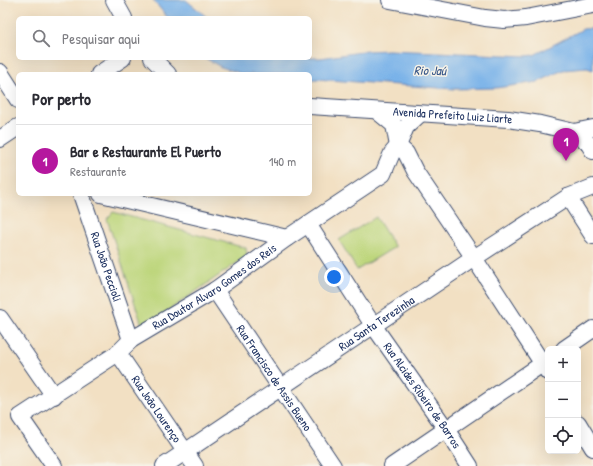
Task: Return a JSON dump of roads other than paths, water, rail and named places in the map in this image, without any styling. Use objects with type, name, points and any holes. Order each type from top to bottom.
[{"type":"street","points":[[114,0],[123,16]]},
{"type":"street","points":[[390,0],[485,18],[504,20],[526,18],[593,5]]},
{"type":"street","points":[[102,72],[120,60]]},
{"type":"street","points":[[154,60],[166,72]]},
{"type":"street","points":[[0,72],[16,97]]},
{"type":"street","name":"Avenida Prefeito Luiz Liarte","points":[[312,106],[508,119],[540,124],[574,132],[593,128]]},
{"type":"street","points":[[377,110],[394,125],[398,146],[406,153],[415,171],[545,364]]},
{"type":"street","name":"Rua Doutor Alvaro Gomes dos Reis","points":[[54,466],[20,417],[118,353],[131,340],[215,290],[287,238],[383,174],[406,127],[420,114]]},
{"type":"street","points":[[0,139],[16,129]]},
{"type":"street","points":[[574,132],[588,143],[593,151]]},
{"type":"street","name":"Rua Santa Terezinha","points":[[164,466],[281,389],[373,324],[474,258],[568,198],[593,187]]},
{"type":"street","name":"Rua João Peccioli","points":[[82,196],[131,340]]},
{"type":"street","points":[[109,196],[287,238]]},
{"type":"street","points":[[568,198],[593,236]]},
{"type":"street","name":"Rua Alcides Ribeiro de Barros","points":[[308,224],[373,324],[446,428],[470,466]]},
{"type":"street","name":"Rua Francisco de Assis Bueno","points":[[215,290],[333,466]]},
{"type":"street","points":[[0,318],[54,396]]},
{"type":"street","points":[[568,346],[593,329]]},
{"type":"street","name":"Rua João Lourenço","points":[[118,353],[195,466]]},
{"type":"street","points":[[392,466],[446,428],[545,367]]},
{"type":"street","points":[[581,428],[593,448]]},
{"type":"water","points":[[153,0],[186,0],[206,16],[166,16]]},
{"type":"water","name":"Rio Jaú","points":[[593,28],[593,70],[587,68],[563,70],[538,82],[496,88],[453,89],[312,80],[312,72],[237,72],[221,67],[209,60],[312,60],[312,58],[367,51],[389,50],[527,56],[534,55],[583,29]]},
{"type":"place","name":"Bar e Restaurante El Puerto","points":[[566,161]]}]
